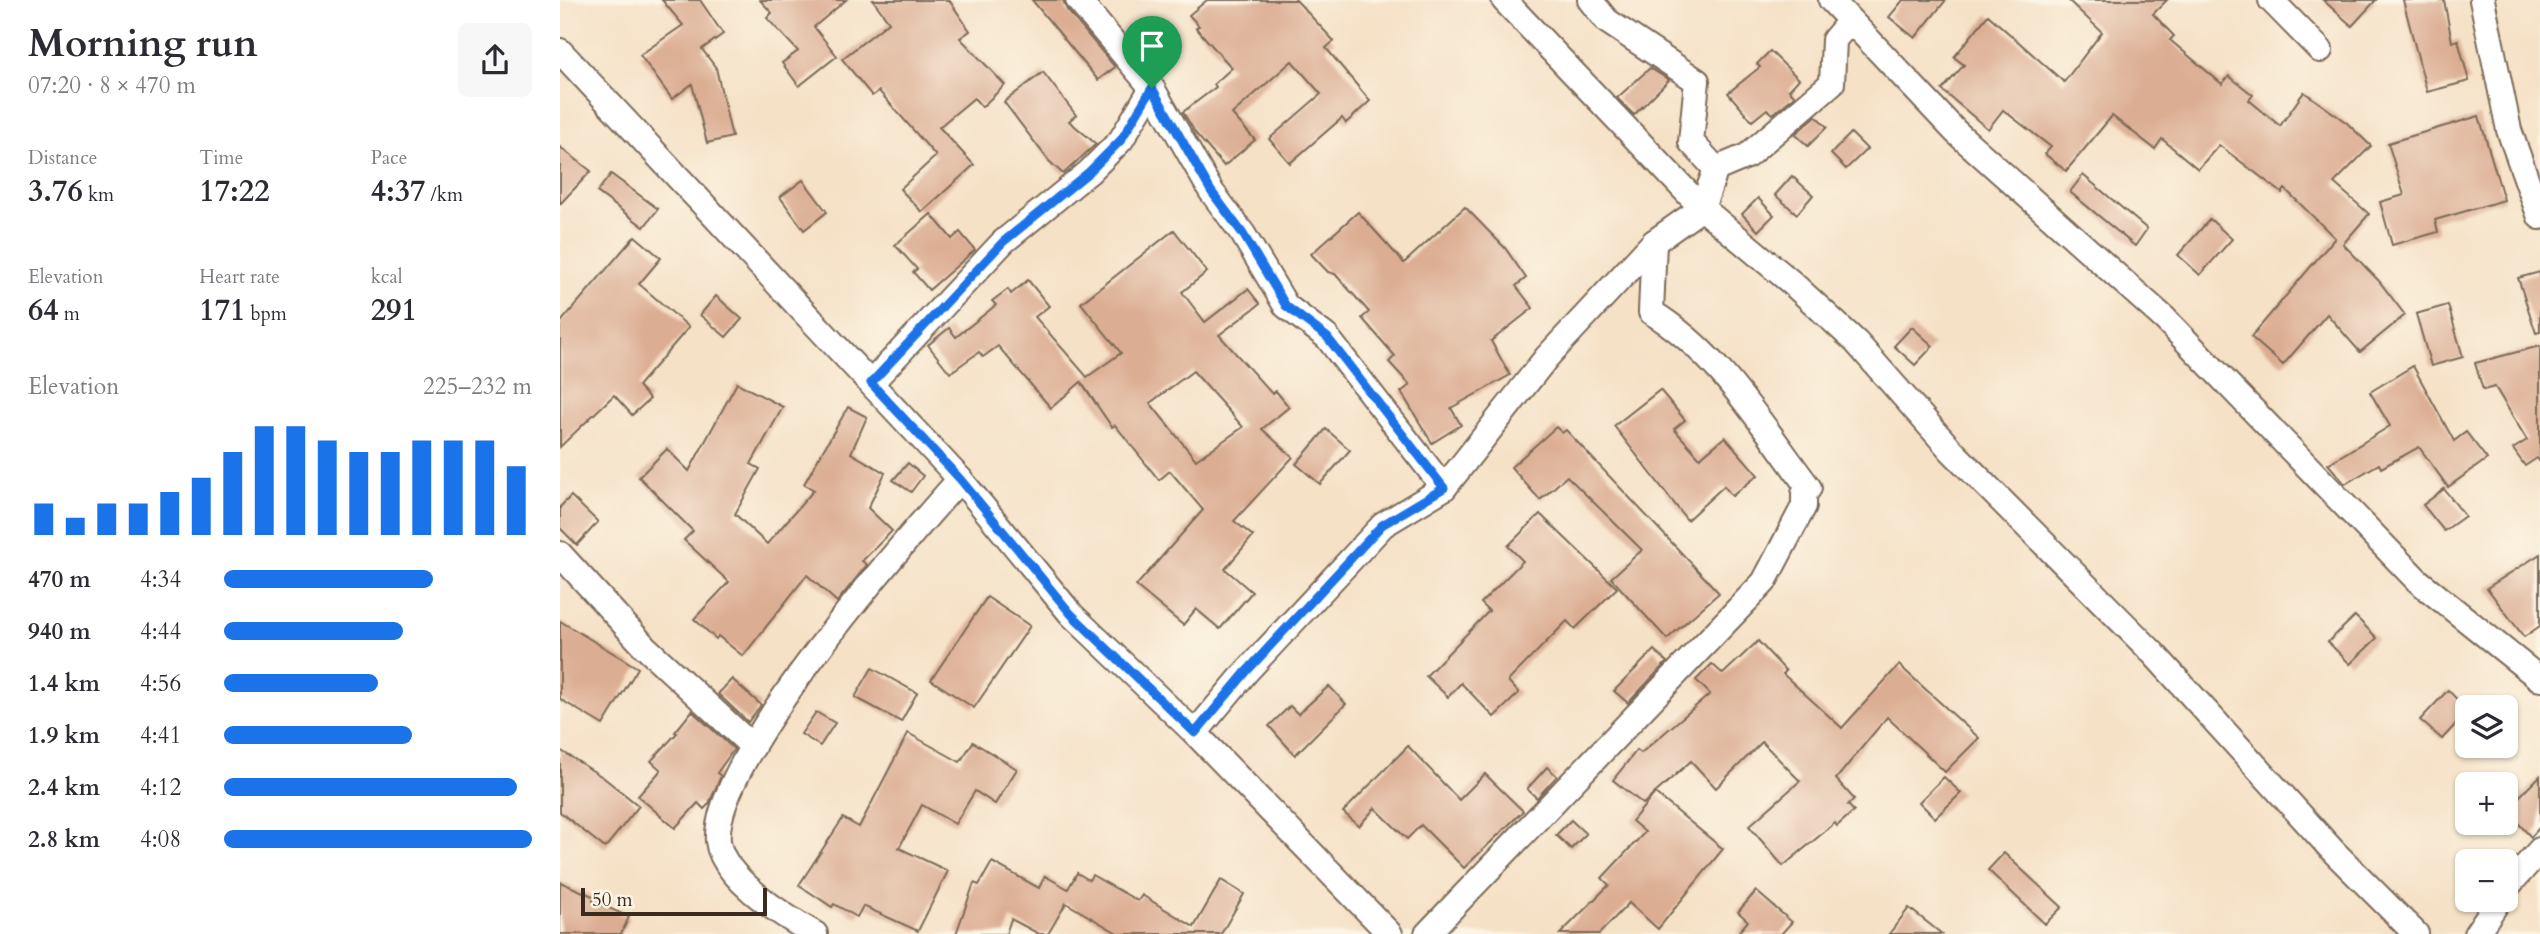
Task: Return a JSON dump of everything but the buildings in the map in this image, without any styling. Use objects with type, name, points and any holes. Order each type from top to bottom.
[{"type":"street","points":[[1078,0],[1152,88],[1211,191],[1243,234],[1286,306],[1327,337],[1444,488]]},
{"type":"street","points":[[1504,0],[1702,208],[1856,342],[1951,450],[2153,653],[2334,852],[2416,934]]},
{"type":"street","points":[[1590,0],[1607,21],[1697,81],[1691,142],[1716,170]]},
{"type":"street","points":[[1830,0],[1956,132],[2165,319],[2417,580],[2540,679]]},
{"type":"street","points":[[2271,0],[2320,50]]},
{"type":"street","points":[[2482,0],[2509,130],[2540,217]]},
{"type":"street","points":[[1195,733],[1246,672],[1382,525],[1444,488],[1547,357],[1654,242],[1702,208],[1716,170],[1747,156],[1832,83],[1834,40],[1850,21]]},
{"type":"street","points":[[560,51],[960,479],[1071,614],[1195,733],[1390,934]]},
{"type":"street","points":[[871,383],[1003,242],[1089,172],[1121,140],[1152,88]]},
{"type":"street","points":[[1427,934],[1764,582],[1804,506],[1804,494],[1809,488],[1723,375],[1696,344],[1651,312],[1654,242]]},
{"type":"street","points":[[815,934],[788,927],[730,872],[718,842],[722,808],[753,747],[784,696],[904,542],[960,479]]},
{"type":"street","points":[[560,554],[645,647],[753,747]]},
{"type":"street","points":[[2518,875],[2540,850]]},
{"type":"street","points":[[2476,934],[2491,912]]},
{"type":"route","points":[[1152,88],[1211,191],[1243,234],[1286,306],[1327,337],[1444,488],[1382,525],[1246,672],[1195,733],[1071,614],[960,479],[871,383],[1003,242],[1089,172],[1121,140],[1152,88]]}]
